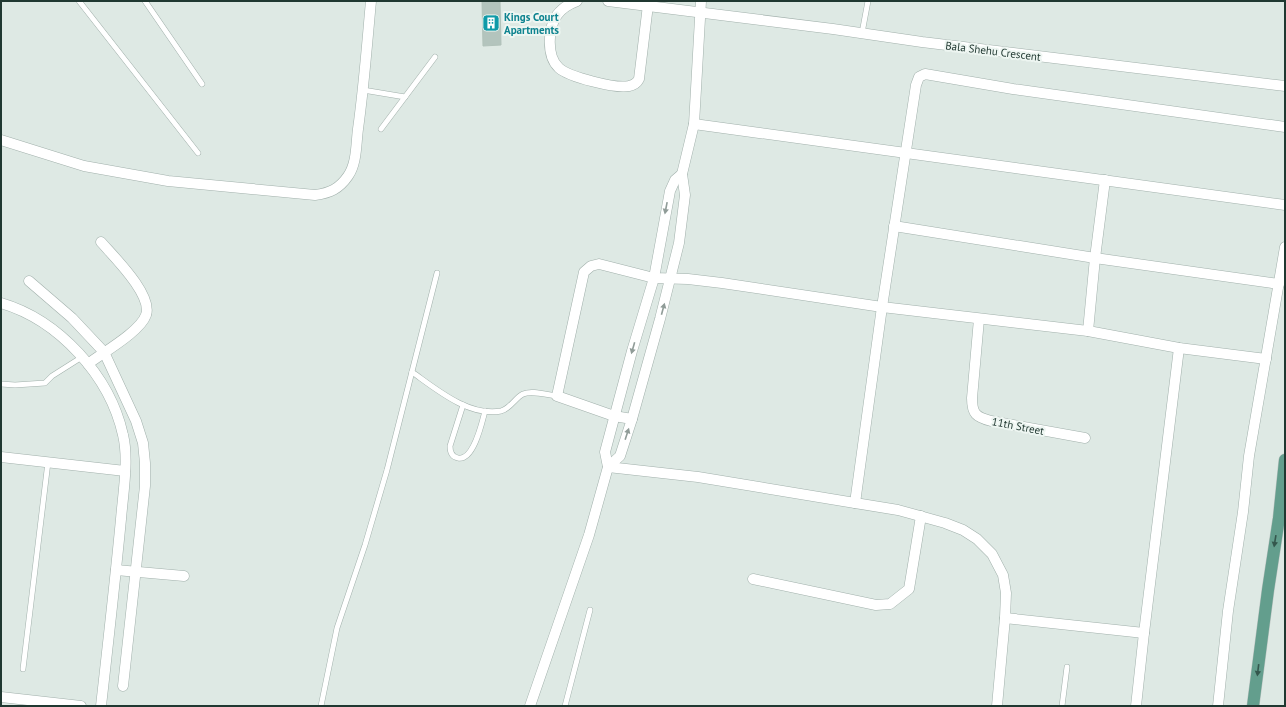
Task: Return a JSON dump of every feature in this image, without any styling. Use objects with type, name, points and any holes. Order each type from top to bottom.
[{"type":"main road","points":[[1253,706],[1285,460]]},
{"type":"street","points":[[1,140],[84,166],[168,181],[315,195],[329,193],[339,187],[348,176],[353,164],[363,90],[371,1]]},
{"type":"street","points":[[577,1],[564,7],[552,24],[550,43],[551,53],[555,64],[564,72],[575,76],[624,87],[633,85],[639,79],[648,6]]},
{"type":"street","name":"Bala Shehu Crescent","points":[[608,1],[922,42],[1285,86]]},
{"type":"street","points":[[608,467],[620,456],[632,419],[671,279],[679,243],[685,206],[685,189],[682,174],[694,124],[701,1]]},
{"type":"street","points":[[855,503],[894,226],[916,85],[919,77],[925,74],[1013,89],[1285,127]]},
{"type":"street","points":[[694,124],[1285,205]]},
{"type":"street","points":[[530,706],[589,535],[608,467],[605,452],[614,416],[654,278],[670,190],[674,180],[682,174]]},
{"type":"street","points":[[1088,331],[1095,258],[1105,180]]},
{"type":"street","points":[[894,226],[1095,258],[1279,284]]},
{"type":"street","points":[[85,360],[104,352],[133,332],[146,316],[147,308],[142,294],[135,282],[101,242]]},
{"type":"street","points":[[1218,706],[1228,611],[1243,512],[1249,456],[1285,247]]},
{"type":"street","points":[[632,419],[614,416],[557,396],[582,282],[586,270],[594,264],[654,278],[688,279],[722,283],[882,307],[1088,331],[1179,348],[1266,359]]},
{"type":"street","points":[[29,281],[72,318],[104,352],[136,421],[143,443],[145,486],[123,686]]},
{"type":"street","points":[[1,303],[26,313],[54,329],[85,360],[99,379],[109,397],[124,436],[125,471],[101,706]]},
{"type":"street","name":"11th Street","points":[[979,319],[972,398],[973,410],[975,413],[983,419],[991,422],[1085,438]]},
{"type":"street","points":[[1136,706],[1179,348]]},
{"type":"street","points":[[1,457],[125,471]]},
{"type":"street","points":[[608,467],[698,477],[898,510],[963,530],[977,539],[992,554],[1003,575],[1006,593],[1005,618],[997,706]]},
{"type":"street","points":[[753,579],[876,605],[890,604],[910,589],[921,516]]},
{"type":"street","points":[[116,570],[184,576]]},
{"type":"street","points":[[1005,618],[1144,633]]},
{"type":"street","points":[[1,697],[20,703],[81,706]]},
{"type":"lane","points":[[79,1],[198,153]]},
{"type":"lane","points":[[145,1],[202,84]]},
{"type":"lane","points":[[862,33],[868,1]]},
{"type":"lane","points":[[381,129],[435,57]]},
{"type":"lane","points":[[363,90],[405,97]]},
{"type":"lane","points":[[321,706],[337,628],[365,546],[376,508],[437,273]]},
{"type":"lane","points":[[1,384],[15,385],[45,383],[52,376],[85,360]]},
{"type":"lane","points":[[412,372],[446,396],[463,405],[485,411],[502,411],[522,394],[529,392],[557,396]]},
{"type":"lane","points":[[463,405],[450,446],[453,456],[457,458],[462,458],[474,447],[485,411]]},
{"type":"lane","points":[[23,669],[48,462]]},
{"type":"lane","points":[[565,706],[590,610]]},
{"type":"lane","points":[[1062,706],[1067,667]]},
{"type":"building","name":"Kings Court Apartments","points":[[482,1],[500,1],[501,45],[483,46]]},
{"type":"place","name":"Kings Court Apartments","points":[[491,23]]}]
